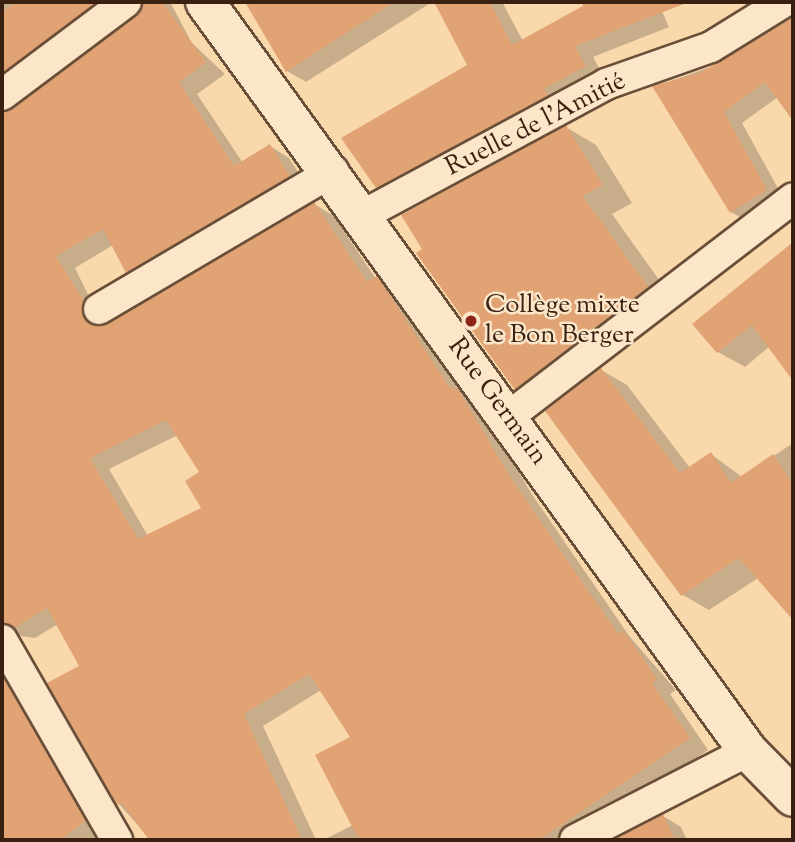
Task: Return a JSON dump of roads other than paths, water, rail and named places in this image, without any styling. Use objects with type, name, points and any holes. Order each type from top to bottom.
[{"type":"street","points":[[2,95],[126,2]]},
{"type":"street","name":"Rue Germain","points":[[205,2],[365,214],[748,751],[793,797]]},
{"type":"street","name":"Ruelle de l'Amitié","points":[[365,214],[606,84],[712,47],[784,2]]},
{"type":"street","points":[[99,309],[333,171]]},
{"type":"street","points":[[508,417],[793,198]]},
{"type":"street","points":[[2,640],[117,840]]},
{"type":"street","points":[[575,840],[748,751]]},
{"type":"place","name":"Collège mixte le Bon Berger","points":[[471,321]]}]
